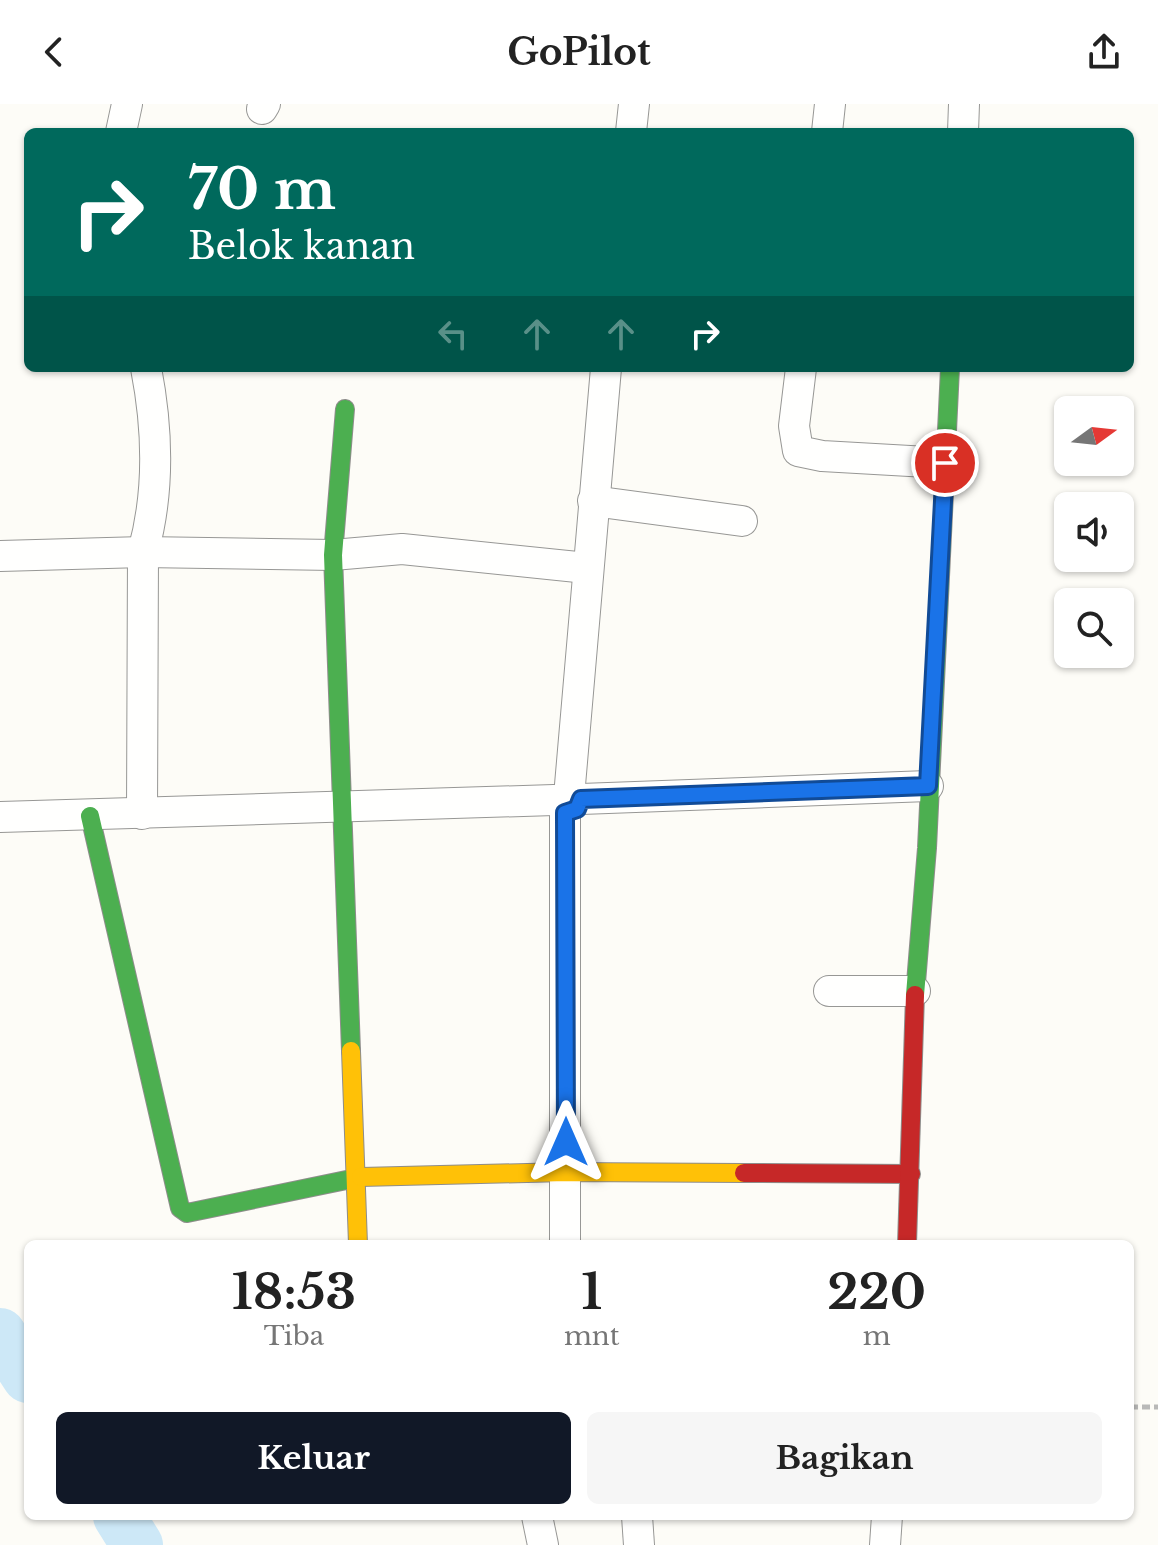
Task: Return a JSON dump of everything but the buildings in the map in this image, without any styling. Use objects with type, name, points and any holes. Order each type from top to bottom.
[{"type":"street","points":[[122,128],[127,104]]},
{"type":"street","points":[[631,128],[634,104]]},
{"type":"street","points":[[827,128],[830,104]]},
{"type":"street","points":[[963,128],[964,104]]},
{"type":"street","points":[[142,814],[143,552],[152,519],[156,430],[147,372]]},
{"type":"street","points":[[565,1240],[567,799],[606,372]]},
{"type":"street","points":[[801,372],[794,426],[798,451],[822,456],[945,463]]},
{"type":"street","points":[[907,1240],[915,991],[950,372]]},
{"type":"street","points":[[345,409],[333,555],[358,1240]]},
{"type":"street","points":[[593,501],[742,521]]},
{"type":"street","points":[[0,556],[143,552],[333,555],[402,549],[587,568]]},
{"type":"street","points":[[0,817],[342,808],[928,786]]},
{"type":"street","points":[[90,816],[180,1208],[192,1214],[357,1177],[566,1172],[911,1174]]},
{"type":"street","points":[[829,991],[915,991]]},
{"type":"street","points":[[538,1520],[543,1545]]},
{"type":"street","points":[[637,1520],[639,1545]]},
{"type":"street","points":[[885,1545],[887,1520]]},
{"type":"path","points":[[1134,1407],[1158,1407]]},
{"type":"waterway","points":[[0,1334],[24,1371]]},
{"type":"waterway","points":[[121,1520],[137,1545]]},
{"type":"traffic: fast","points":[[915,995],[927,848],[950,372]]},
{"type":"traffic: fast","points":[[345,409],[333,555],[351,1051]]},
{"type":"traffic: fast","points":[[90,816],[180,1208],[187,1213],[361,1177]]},
{"type":"traffic: slow","points":[[351,1051],[358,1240]]},
{"type":"traffic: slow","points":[[361,1177],[566,1172],[744,1173]]},
{"type":"traffic: jam","points":[[907,1240],[915,995]]},
{"type":"traffic: jam","points":[[744,1173],[911,1174]]},
{"type":"route","points":[[566,1142],[565,813],[577,809],[581,799],[928,786],[945,463]]}]
